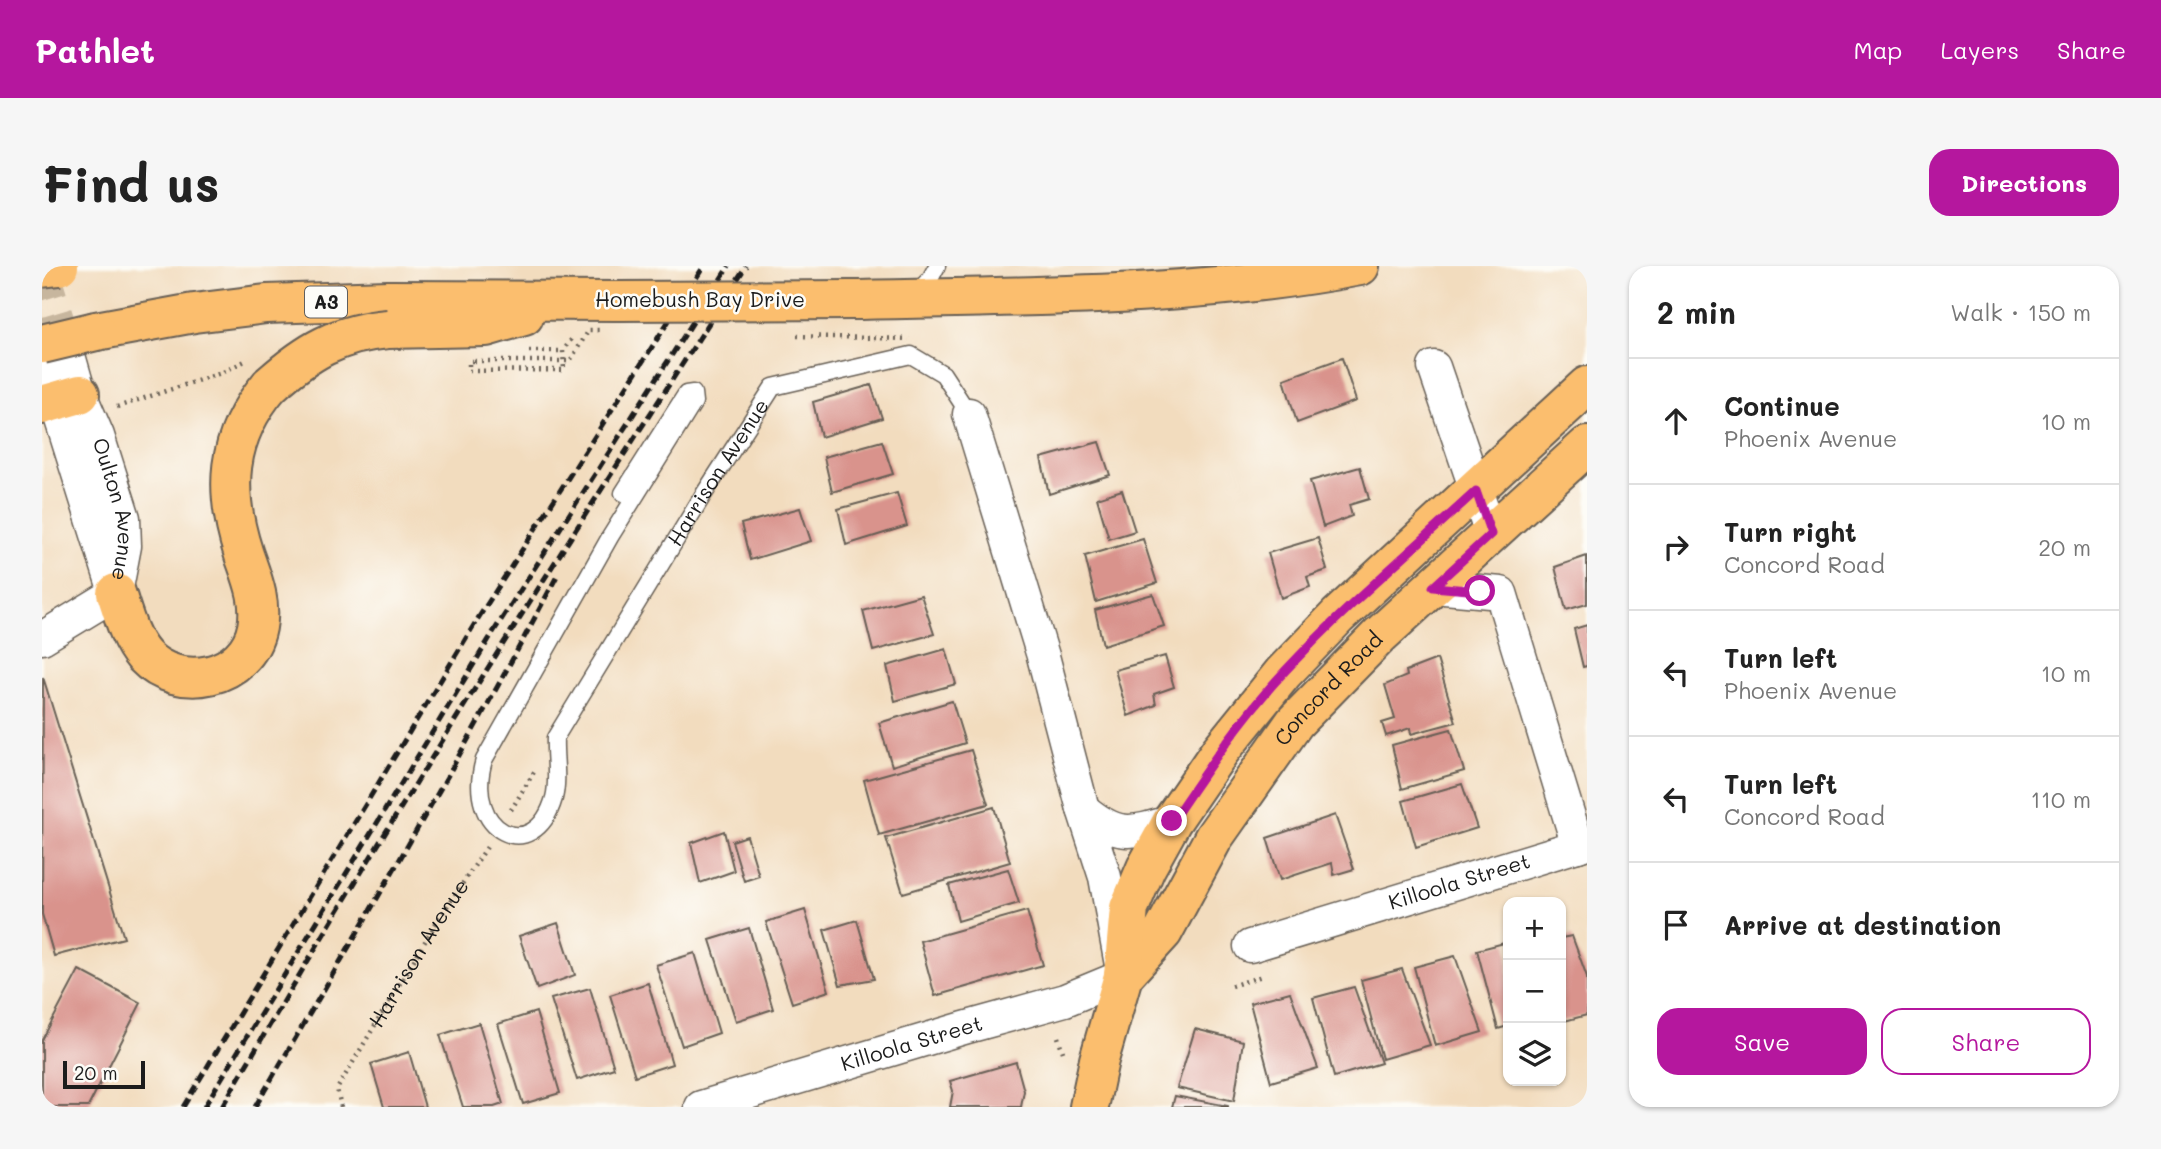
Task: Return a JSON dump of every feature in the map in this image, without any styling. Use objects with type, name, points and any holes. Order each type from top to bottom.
[{"type":"main road","points":[[42,268],[59,266]]},
{"type":"main road","name":"Homebush Bay Drive","points":[[56,378],[96,331],[194,313],[266,304],[388,300],[558,300],[611,316],[853,300],[1094,294],[1242,283],[1360,266]]},
{"type":"main road","points":[[116,593],[136,645],[143,655],[162,669],[187,677],[212,675],[232,666],[245,654],[257,627],[258,607],[254,582],[233,519],[230,488],[232,471],[244,426],[270,385],[298,360],[347,336],[388,329],[486,327],[512,321],[558,300]]},
{"type":"main road","name":"Concord Road","points":[[1089,1107],[1099,1060],[1123,976],[1129,908],[1146,868],[1172,821],[1220,751],[1283,673],[1338,616],[1587,386]]},
{"type":"main road","name":"Concord Road","points":[[1123,976],[1163,932],[1214,837],[1295,722],[1380,635],[1587,446]]},
{"type":"street","points":[[1434,368],[1491,534]]},
{"type":"street","name":"Oulton Avenue","points":[[56,378],[116,593]]},
{"type":"street","name":"Harrison Avenue","points":[[969,414],[1043,656],[1083,809],[1105,877],[1123,976]]},
{"type":"street","points":[[1433,587],[1501,593],[1582,845]]},
{"type":"street","points":[[42,638],[116,593]]},
{"type":"street","points":[[1083,809],[1102,825],[1118,830],[1146,829],[1172,821]]},
{"type":"street","name":"Killoola Street","points":[[1250,946],[1582,845]]},
{"type":"street","name":"Killoola Street","points":[[701,1107],[1065,1000],[1123,976]]},
{"type":"lane","points":[[908,299],[922,289],[937,266]]},
{"type":"lane","name":"Harrison Avenue","points":[[555,738],[772,387],[911,355],[943,374],[969,414]]},
{"type":"lane","points":[[555,738],[555,795],[543,823],[519,835],[498,830],[489,820],[479,794],[484,760],[610,537],[694,402],[693,393],[686,394],[624,493]]},
{"type":"path","points":[[573,337],[563,351],[564,370],[469,371],[469,361],[474,361],[570,361],[589,330],[611,316]]},
{"type":"path","points":[[784,335],[909,339]]},
{"type":"path","name":"Harrison Avenue","points":[[341,1107],[337,1089],[436,923],[555,738]]},
{"type":"path","points":[[1058,1037],[1063,1052]]},
{"type":"building","points":[[1342,358],[1356,401],[1297,423],[1284,379]]},
{"type":"building","points":[[871,385],[882,418],[821,437],[813,402]]},
{"type":"building","points":[[882,441],[893,474],[832,492],[824,457]]},
{"type":"building","points":[[1099,442],[1110,475],[1049,494],[1041,458]]},
{"type":"building","points":[[1360,467],[1369,499],[1349,505],[1352,516],[1323,527],[1310,481]]},
{"type":"building","points":[[1122,490],[1135,531],[1109,539],[1097,498]]},
{"type":"building","points":[[897,493],[907,526],[846,545],[838,509]]},
{"type":"building","points":[[800,508],[811,541],[750,560],[741,524]]},
{"type":"building","points":[[1318,538],[1327,570],[1307,577],[1310,587],[1281,598],[1268,553]]},
{"type":"building","points":[[1143,539],[1157,583],[1096,602],[1085,556]]},
{"type":"building","points":[[1587,556],[1587,604],[1566,610],[1555,567]]},
{"type":"building","points":[[1153,594],[1164,626],[1103,645],[1095,610]]},
{"type":"building","points":[[921,595],[934,634],[873,651],[863,611]]},
{"type":"building","points":[[1587,625],[1587,666],[1583,667],[1574,629]]},
{"type":"building","points":[[946,649],[956,684],[895,701],[887,666]]},
{"type":"building","points":[[1165,656],[1174,687],[1154,694],[1156,705],[1128,716],[1115,670]]},
{"type":"building","points":[[1437,659],[1456,722],[1411,734],[1410,728],[1386,736],[1382,723],[1395,719],[1385,685],[1407,676],[1406,671]]},
{"type":"building","points":[[43,677],[124,938],[54,956],[42,914]]},
{"type":"building","points":[[952,701],[965,743],[892,766],[879,723]]},
{"type":"building","points":[[1451,729],[1464,771],[1402,789],[1392,745]]},
{"type":"building","points":[[971,750],[988,804],[879,835],[864,780]]},
{"type":"building","points":[[1462,784],[1477,828],[1416,847],[1403,801]]},
{"type":"building","points":[[994,807],[1010,862],[903,893],[886,838]]},
{"type":"building","points":[[1335,815],[1354,869],[1334,875],[1332,863],[1280,880],[1267,838]]},
{"type":"building","points":[[724,831],[734,871],[700,883],[691,843]]},
{"type":"building","points":[[747,836],[759,876],[744,881],[732,841]]},
{"type":"building","points":[[1008,869],[1019,903],[958,921],[949,885]]},
{"type":"building","points":[[805,910],[829,991],[792,1003],[766,922]]},
{"type":"building","points":[[1027,911],[1043,965],[935,996],[920,941]]},
{"type":"building","points":[[857,920],[874,979],[840,985],[824,930]]},
{"type":"building","points":[[558,923],[575,975],[537,989],[519,936]]},
{"type":"building","points":[[749,928],[773,1009],[736,1021],[710,940]]},
{"type":"building","points":[[1572,936],[1587,977],[1587,1015],[1566,1021],[1566,960],[1566,937]]},
{"type":"building","points":[[1503,943],[1503,1028],[1498,1029],[1477,950]]},
{"type":"building","points":[[695,953],[719,1033],[682,1046],[656,965]]},
{"type":"building","points":[[1455,956],[1482,1032],[1435,1046],[1414,967]]},
{"type":"building","points":[[1402,969],[1430,1045],[1382,1059],[1361,980]]},
{"type":"building","points":[[79,970],[141,1003],[88,1107],[42,1107],[42,1040]]},
{"type":"building","points":[[648,983],[672,1064],[635,1076],[610,995]]},
{"type":"building","points":[[1354,987],[1381,1063],[1334,1077],[1313,998]]},
{"type":"building","points":[[590,988],[614,1068],[577,1080],[551,999]]},
{"type":"building","points":[[1290,992],[1318,1068],[1271,1082],[1250,1003]]},
{"type":"building","points":[[536,1012],[560,1093],[523,1104],[498,1024]]},
{"type":"building","points":[[479,1023],[503,1104],[494,1107],[463,1107],[440,1035]]},
{"type":"building","points":[[1195,1029],[1243,1041],[1234,1101],[1177,1088]]},
{"type":"building","points":[[409,1052],[425,1107],[384,1107],[371,1064]]},
{"type":"building","points":[[1016,1062],[1024,1091],[1021,1107],[950,1107],[953,1091],[950,1081]]},
{"type":"building","points":[[1175,1096],[1228,1106],[1228,1107],[1172,1107]]},
{"type":"tunnel","points":[[42,267],[70,359]]},
{"type":"railway","points":[[183,1107],[477,620],[704,266]]},
{"type":"railway","points":[[204,1107],[494,631],[729,266]]},
{"type":"railway","points":[[222,1107],[413,788],[746,266]]},
{"type":"railway","points":[[255,1107],[448,776],[558,574]]},
{"type":"route","points":[[1172,821],[1220,751],[1283,673],[1338,616],[1476,491],[1491,534],[1433,587],[1480,591]]}]
